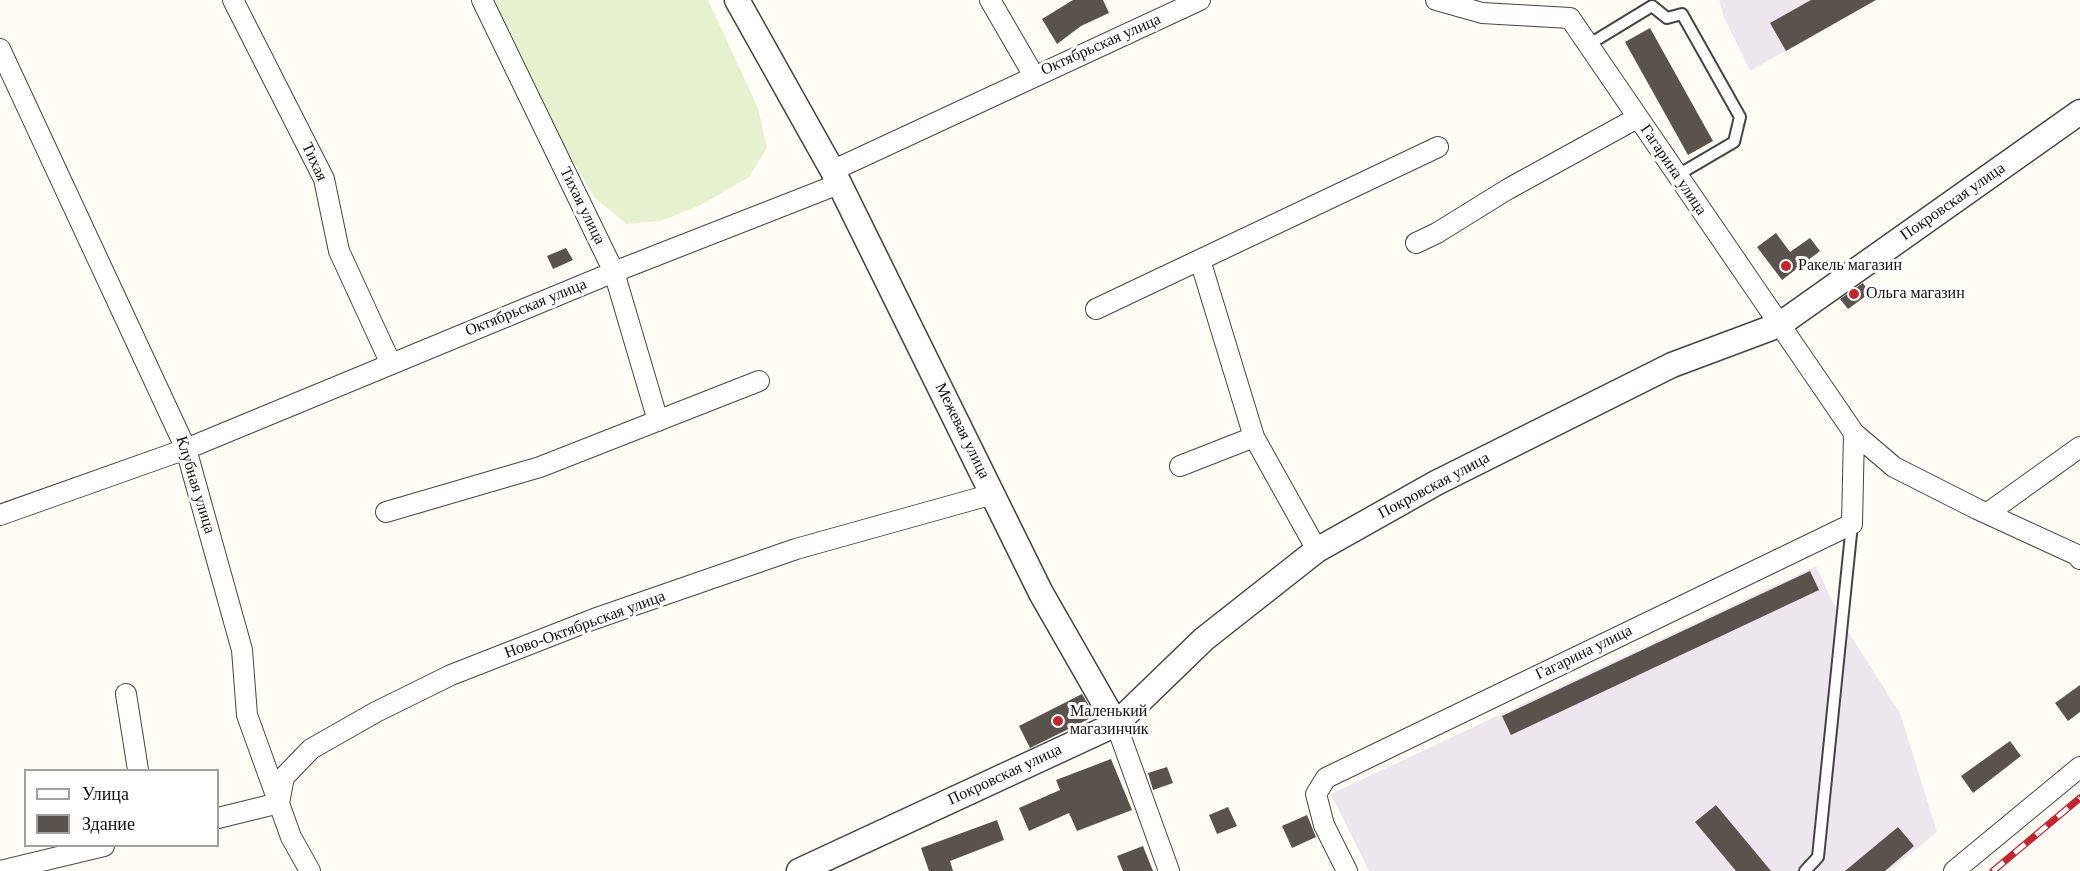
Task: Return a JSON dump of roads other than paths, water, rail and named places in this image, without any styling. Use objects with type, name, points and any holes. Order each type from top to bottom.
[{"type":"street","name":"Тихая","points":[[233,0],[324,179],[339,251],[391,364]]},
{"type":"street","name":"Тихая улица","points":[[482,0],[614,272],[658,421]]},
{"type":"street","name":"Межевая улица","points":[[737,0],[835,175],[1041,593],[1116,724],[1169,871]]},
{"type":"street","name":"Октябрьская улица","points":[[990,0],[1034,76]]},
{"type":"street","name":"Октябрьская улица","points":[[0,515],[186,449],[614,272],[831,187],[838,168],[1200,0]]},
{"type":"street","name":"Гагарина улица","points":[[1436,0],[1482,13],[1569,18],[1854,433],[1894,466],[2077,555],[2080,559]]},
{"type":"street","name":"Клубная улица","points":[[0,49],[186,449],[242,650],[247,715],[291,837],[310,871]]},
{"type":"street","name":"Покровская улица","points":[[799,871],[1116,724],[1204,639],[1317,550],[1436,483],[1672,365],[1779,325],[2080,112]]},
{"type":"street","points":[[1416,243],[1637,118]]},
{"type":"street","points":[[1096,309],[1438,147]]},
{"type":"street","points":[[1200,260],[1254,437],[1317,550]]},
{"type":"street","points":[[386,512],[540,467],[759,381]]},
{"type":"street","points":[[1852,524],[1854,433]]},
{"type":"street","points":[[1180,466],[1254,437]]},
{"type":"street","points":[[1988,513],[2080,447]]},
{"type":"street","name":"Ново-Октябрьская улица","points":[[279,803],[284,777],[311,749],[376,712],[451,675],[594,620],[796,549],[993,494]]},
{"type":"street","name":"Гагарина улица","points":[[1347,871],[1324,825],[1316,794],[1326,778],[1852,524]]},
{"type":"street","points":[[126,694],[138,769]]},
{"type":"street","points":[[1954,871],[2080,767]]},
{"type":"street","points":[[219,818],[279,803]]},
{"type":"street","points":[[0,871],[100,847]]},
{"type":"lane","points":[[1588,45],[1652,6],[1667,18],[1683,14],[1740,117],[1734,142],[1676,176]]},
{"type":"lane","points":[[1805,871],[1818,857],[1852,524]]},
{"type":"railway","points":[[1993,871],[2080,798]]},
{"type":"place","name":"Ракель магазин","points":[[1786,266]]},
{"type":"place","name":"Ольга магазин","points":[[1854,294]]},
{"type":"place","name":"Маленький магазинчик","points":[[1058,721]]}]
